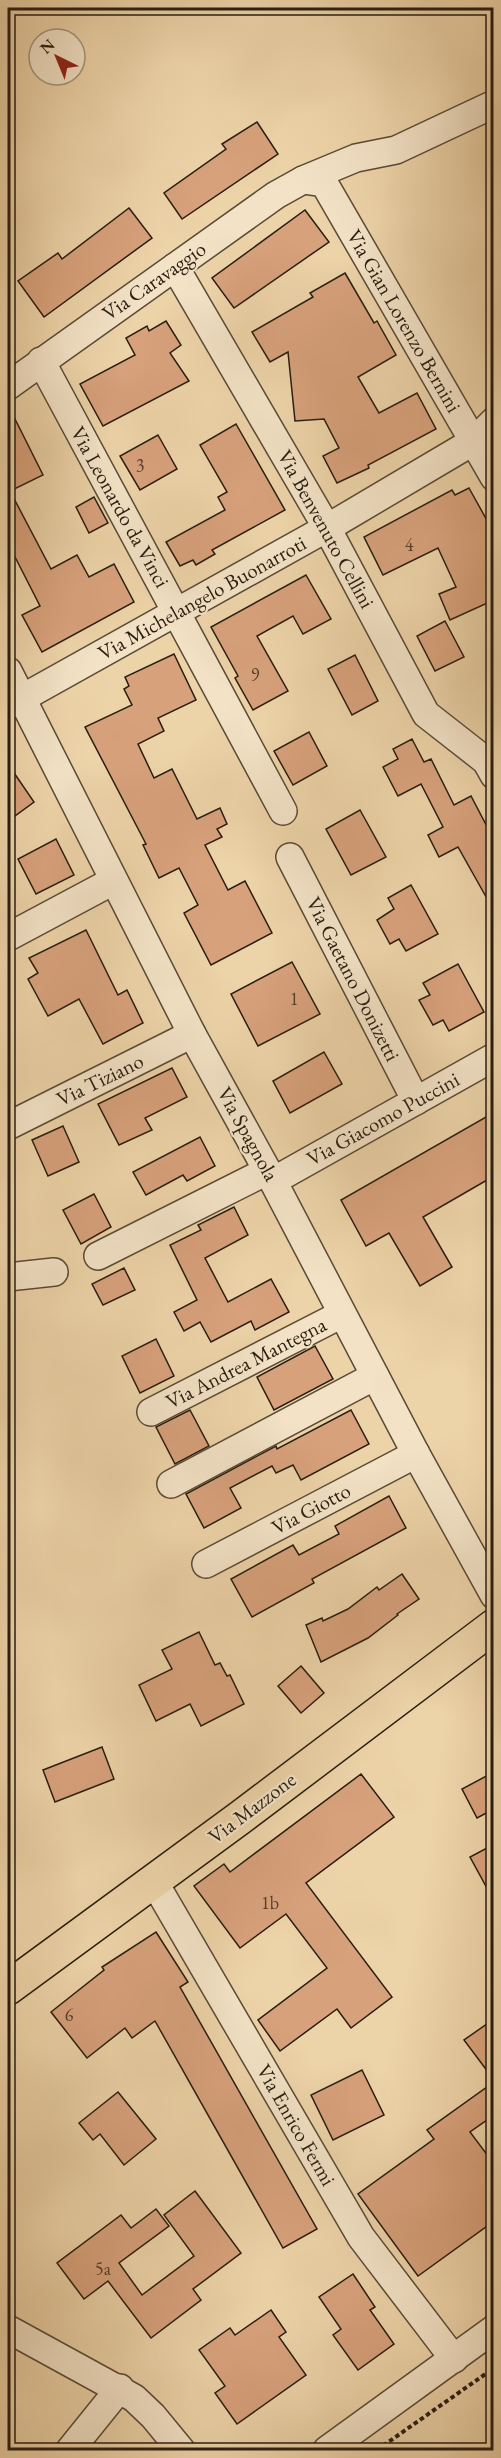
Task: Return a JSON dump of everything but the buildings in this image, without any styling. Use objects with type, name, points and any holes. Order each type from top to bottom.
[{"type":"main road","name":"Via Mazzone","points":[[8,1988],[251,1810],[494,1626]]},
{"type":"street","name":"Via Caravaggio","points":[[8,386],[276,195],[303,180],[356,158],[396,150],[494,104]]},
{"type":"street","name":"Via Gian Lorenzo Bernini","points":[[303,180],[324,183],[494,477]]},
{"type":"street","name":"Via Benvenuto Cellini","points":[[175,267],[327,528],[426,714],[486,762],[494,775]]},
{"type":"street","name":"Via Leonardo da Vinci","points":[[41,362],[283,810]]},
{"type":"street","name":"Via Michelangelo Buonarroti","points":[[15,702],[327,528],[474,441],[494,422]]},
{"type":"street","name":"Via Spagnola","points":[[8,671],[15,702],[113,880],[192,1034],[270,1176],[416,1454],[494,1595]]},
{"type":"street","name":"Via Gaetano Donizetti","points":[[290,858],[416,1101]]},
{"type":"street","points":[[8,937],[113,880]]},
{"type":"street","name":"Via Tiziano","points":[[8,1126],[192,1034]]},
{"type":"street","name":"Via Giacomo Puccini","points":[[98,1256],[270,1176],[416,1101],[494,1057]]},
{"type":"street","points":[[8,1277],[54,1272]]},
{"type":"street","name":"Via Andrea Mantegna","points":[[151,1412],[342,1314]]},
{"type":"street","points":[[171,1484],[375,1376]]},
{"type":"street","name":"Via Giotto","points":[[206,1564],[416,1454]]},
{"type":"street","name":"Via Enrico Fermi","points":[[153,1880],[361,2237],[453,2359]]},
{"type":"street","points":[[327,2451],[494,2329]]},
{"type":"street","points":[[8,2330],[120,2388],[153,2416],[181,2451]]},
{"type":"street","points":[[70,2451],[120,2388]]},
{"type":"path","points":[[377,2451],[494,2368]]}]
